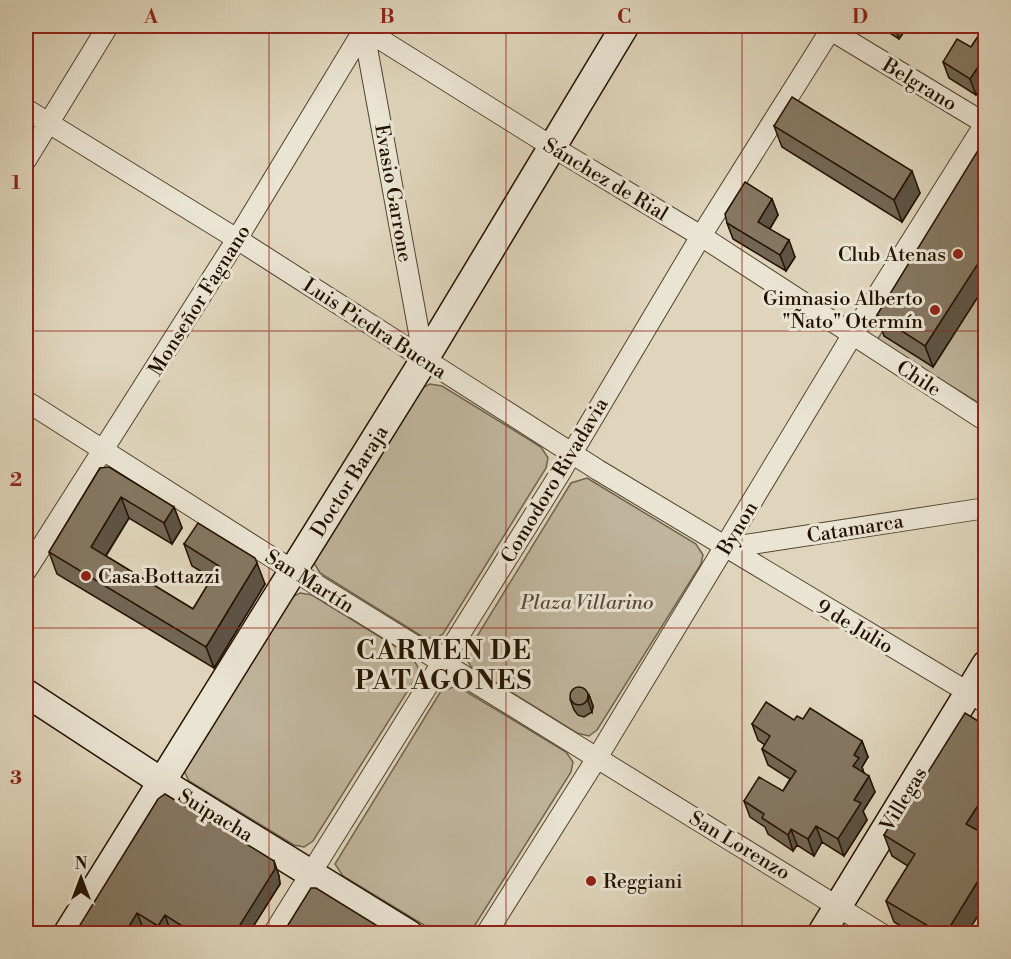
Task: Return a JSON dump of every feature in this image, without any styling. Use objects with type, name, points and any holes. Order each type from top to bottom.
[{"type":"street","points":[[26,160],[108,26]]},
{"type":"street","name":"Sánchez de Rial","points":[[363,26],[550,146],[701,236],[853,334]]},
{"type":"street","name":"Monseñor Fagnano","points":[[26,571],[237,239],[363,26]]},
{"type":"street","name":"Evasio Garrone","points":[[363,26],[424,360]]},
{"type":"street","name":"Doctor Baraja","points":[[67,933],[424,360],[550,146],[625,26]]},
{"type":"street","name":"Belgrano","points":[[829,27],[985,123]]},
{"type":"street","name":"Comodoro Rivadavia","points":[[273,933],[572,454],[701,236],[829,27]]},
{"type":"street","name":"Luis Piedra Buena","points":[[26,109],[237,239],[572,454],[725,548]]},
{"type":"street","name":"Bynon","points":[[486,933],[597,758],[853,334],[985,123]]},
{"type":"street","name":"Chile","points":[[853,334],[986,421]]},
{"type":"street","name":"San Martín","points":[[26,401],[597,758]]},
{"type":"street","name":"Catamarca","points":[[725,548],[986,508]]},
{"type":"street","name":"9 de Julio","points":[[725,548],[977,698]]},
{"type":"street","name":"Villegas","points":[[821,933],[977,698],[986,664]]},
{"type":"street","name":"Suipacha","points":[[26,693],[162,782],[409,933]]},
{"type":"street","name":"San Lorenzo","points":[[597,758],[839,904],[882,933]]},
{"type":"green space","name":"Club Atenas","points":[[985,167],[985,407],[877,340]]},
{"type":"green space","name":"Plaza Villarino","points":[[430,384],[442,386],[541,447],[548,458],[546,468],[443,634],[435,639],[423,637],[320,573],[314,563],[420,389]]},
{"type":"green space","name":"Plaza Villarino","points":[[587,478],[696,544],[703,555],[701,564],[597,730],[589,736],[577,733],[471,667],[465,656],[571,483]]},
{"type":"green space","points":[[300,593],[312,595],[411,656],[418,667],[417,676],[313,841],[304,847],[294,845],[189,781],[184,771],[290,598]]},
{"type":"green space","points":[[457,686],[566,752],[573,762],[571,772],[470,933],[437,933],[343,876],[335,864],[441,691]]},
{"type":"building","points":[[985,26],[986,55],[970,79],[943,62],[957,39],[971,47]]},
{"type":"building","points":[[792,97],[912,171],[894,200],[774,126]]},
{"type":"building","points":[[977,152],[986,157],[986,251],[925,346],[877,315]]},
{"type":"building","points":[[745,182],[772,199],[758,222],[789,240],[780,255],[727,223],[725,214]]},
{"type":"building","points":[[109,467],[174,507],[164,523],[121,497],[91,547],[193,609],[219,566],[184,544],[198,523],[255,558],[257,563],[206,647],[49,552],[100,468]]},
{"type":"building","points":[[575,687],[583,687],[588,692],[586,703],[575,705],[570,700],[570,692]]},
{"type":"building","points":[[766,702],[794,720],[797,716],[803,719],[810,708],[862,741],[854,755],[859,758],[853,766],[869,776],[854,800],[861,803],[838,839],[816,826],[808,839],[791,829],[788,835],[762,818],[764,814],[744,801],[759,777],[783,791],[796,771],[762,749],[770,736],[752,724]]},
{"type":"building","points":[[965,713],[986,726],[986,793],[966,824],[986,835],[986,868],[946,933],[940,933],[886,901],[915,854],[884,835],[911,791],[915,793]]},
{"type":"building","points":[[165,794],[274,861],[275,869],[235,933],[189,933],[190,931],[165,915],[158,926],[137,913],[125,933],[75,933],[158,799]]},
{"type":"building","points":[[311,888],[316,888],[389,933],[283,933]]},
{"type":"place","name":"Club Atenas","points":[[958,254]]},
{"type":"place","name":"Gimnasio Alberto \"Ñato\" Otermín","points":[[935,310]]},
{"type":"place","name":"Casa Bottazzi","points":[[86,576]]},
{"type":"place","name":"Reggiani","points":[[591,881]]},
{"type":"district","name":"CARMEN DE PATAGONES","points":[[444,665]]}]
